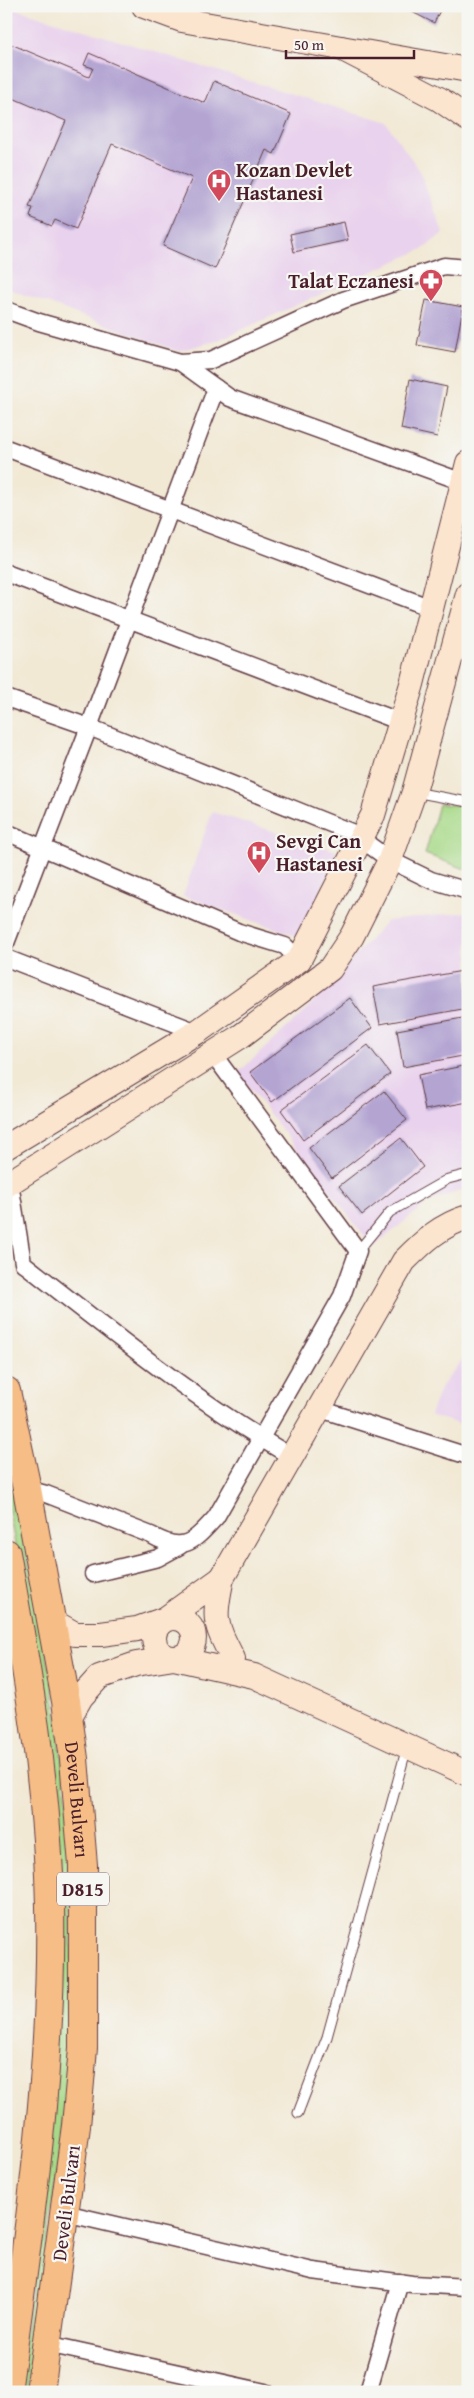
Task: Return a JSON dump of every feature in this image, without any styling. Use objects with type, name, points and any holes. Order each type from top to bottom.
[{"type":"highway","name":"Develi Bulvarı","points":[[6,1391],[27,1489],[68,1718],[76,1778],[83,1865],[85,1999],[83,2048],[65,2213],[40,2392]]},
{"type":"highway","name":"Develi Bulvarı","points":[[6,1552],[12,1620],[41,1770],[50,1907],[49,1998],[45,2075],[9,2352],[7,2392]]},
{"type":"street","points":[[144,6],[182,20],[468,70]]},
{"type":"street","points":[[341,48],[439,99],[468,119]]},
{"type":"street","points":[[6,310],[39,322],[180,362],[211,360],[343,300],[444,266],[468,268]]},
{"type":"street","points":[[6,1146],[197,1032],[300,960],[333,897],[359,839],[373,815],[432,608],[465,473],[230,398],[180,362]]},
{"type":"street","points":[[6,942],[89,728],[216,388]]},
{"type":"street","points":[[6,448],[432,608]]},
{"type":"street","points":[[6,573],[401,722]]},
{"type":"street","points":[[292,1457],[262,1440],[142,1355],[23,1263],[8,1184],[241,1036],[330,969],[352,936],[390,860],[414,792],[468,594]]},
{"type":"street","points":[[6,698],[89,728],[350,832],[390,860],[431,880],[468,891]]},
{"type":"street","points":[[6,832],[43,846],[240,932],[285,946],[300,960]]},
{"type":"street","points":[[6,958],[197,1032]]},
{"type":"street","points":[[93,1574],[158,1558],[180,1546],[193,1542],[216,1517],[262,1440],[342,1296],[358,1252],[213,1054]]},
{"type":"street","points":[[233,1659],[218,1631],[214,1611],[222,1578],[404,1261],[431,1235],[453,1222],[468,1217]]},
{"type":"street","points":[[320,1409],[468,1456]]},
{"type":"street","points":[[27,1489],[46,1494],[151,1536],[165,1544],[180,1546]]},
{"type":"street","points":[[222,1578],[164,1620],[156,1629],[154,1642],[161,1654],[254,1676],[468,1774]]},
{"type":"street","points":[[52,1621],[75,1634],[101,1634],[137,1629],[171,1617],[184,1619],[192,1629],[254,1676]]},
{"type":"street","points":[[68,1718],[81,1697],[99,1677],[136,1664],[174,1658],[187,1653],[191,1648],[194,1635],[192,1629]]},
{"type":"street","points":[[65,2213],[313,2271],[400,2282],[468,2287]]},
{"type":"street","points":[[368,2392],[400,2282]]},
{"type":"street","points":[[47,2344],[265,2392]]},
{"type":"lane","points":[[414,792],[468,802]]},
{"type":"lane","points":[[358,1252],[390,1212],[448,1179],[468,1174]]},
{"type":"lane","points":[[298,2112],[327,2037],[407,1747]]},
{"type":"shaded area","name":"Kozan Devlet Hastanesi","points":[[6,6],[386,123],[420,171],[443,233],[425,248],[216,341],[178,351],[6,288]]},
{"type":"shaded area","name":"Sevgi Can Hastanesi","points":[[212,812],[337,851],[302,938],[183,896]]},
{"type":"shaded area","points":[[468,912],[468,1188],[427,1203],[373,1247],[238,1073],[306,1010],[387,921]]},
{"type":"shaded area","points":[[468,1352],[468,1427],[430,1415],[440,1389]]},
{"type":"green space","points":[[439,804],[468,806],[468,870],[425,854]]},
{"type":"green space","points":[[6,1441],[53,1687],[69,1819],[73,1998],[68,2090],[27,2392],[17,2392],[46,2176],[42,1692],[6,1495]]},
{"type":"building","points":[[400,6],[442,6],[434,23]]},
{"type":"building","points":[[6,42],[89,77],[93,68],[84,65],[89,53],[205,103],[214,81],[291,114],[274,154],[266,150],[215,269],[163,246],[192,178],[112,144],[76,229],[55,220],[52,226],[30,217],[33,208],[29,207],[66,121],[6,95]]},
{"type":"building","points":[[344,222],[348,240],[294,252],[290,234]]},
{"type":"building","points":[[426,300],[463,307],[455,352],[417,345]]},
{"type":"building","points":[[410,379],[447,387],[437,437],[401,429]]},
{"type":"building","points":[[468,970],[468,1008],[380,1024],[373,987]]},
{"type":"building","points":[[350,998],[372,1028],[272,1102],[250,1072]]},
{"type":"building","points":[[468,1017],[468,1055],[403,1067],[397,1030]]},
{"type":"building","points":[[368,1045],[390,1074],[303,1140],[281,1110]]},
{"type":"building","points":[[468,1065],[468,1102],[425,1110],[418,1075]]},
{"type":"building","points":[[384,1091],[407,1120],[332,1178],[309,1148]]},
{"type":"building","points":[[401,1138],[423,1167],[362,1215],[339,1186]]},
{"type":"place","name":"Kozan Devlet Hastanesi","points":[[219,202]]},
{"type":"place","name":"Talat Eczanesi","points":[[431,302]]},
{"type":"place","name":"Sevgi Can Hastanesi","points":[[259,874]]}]
